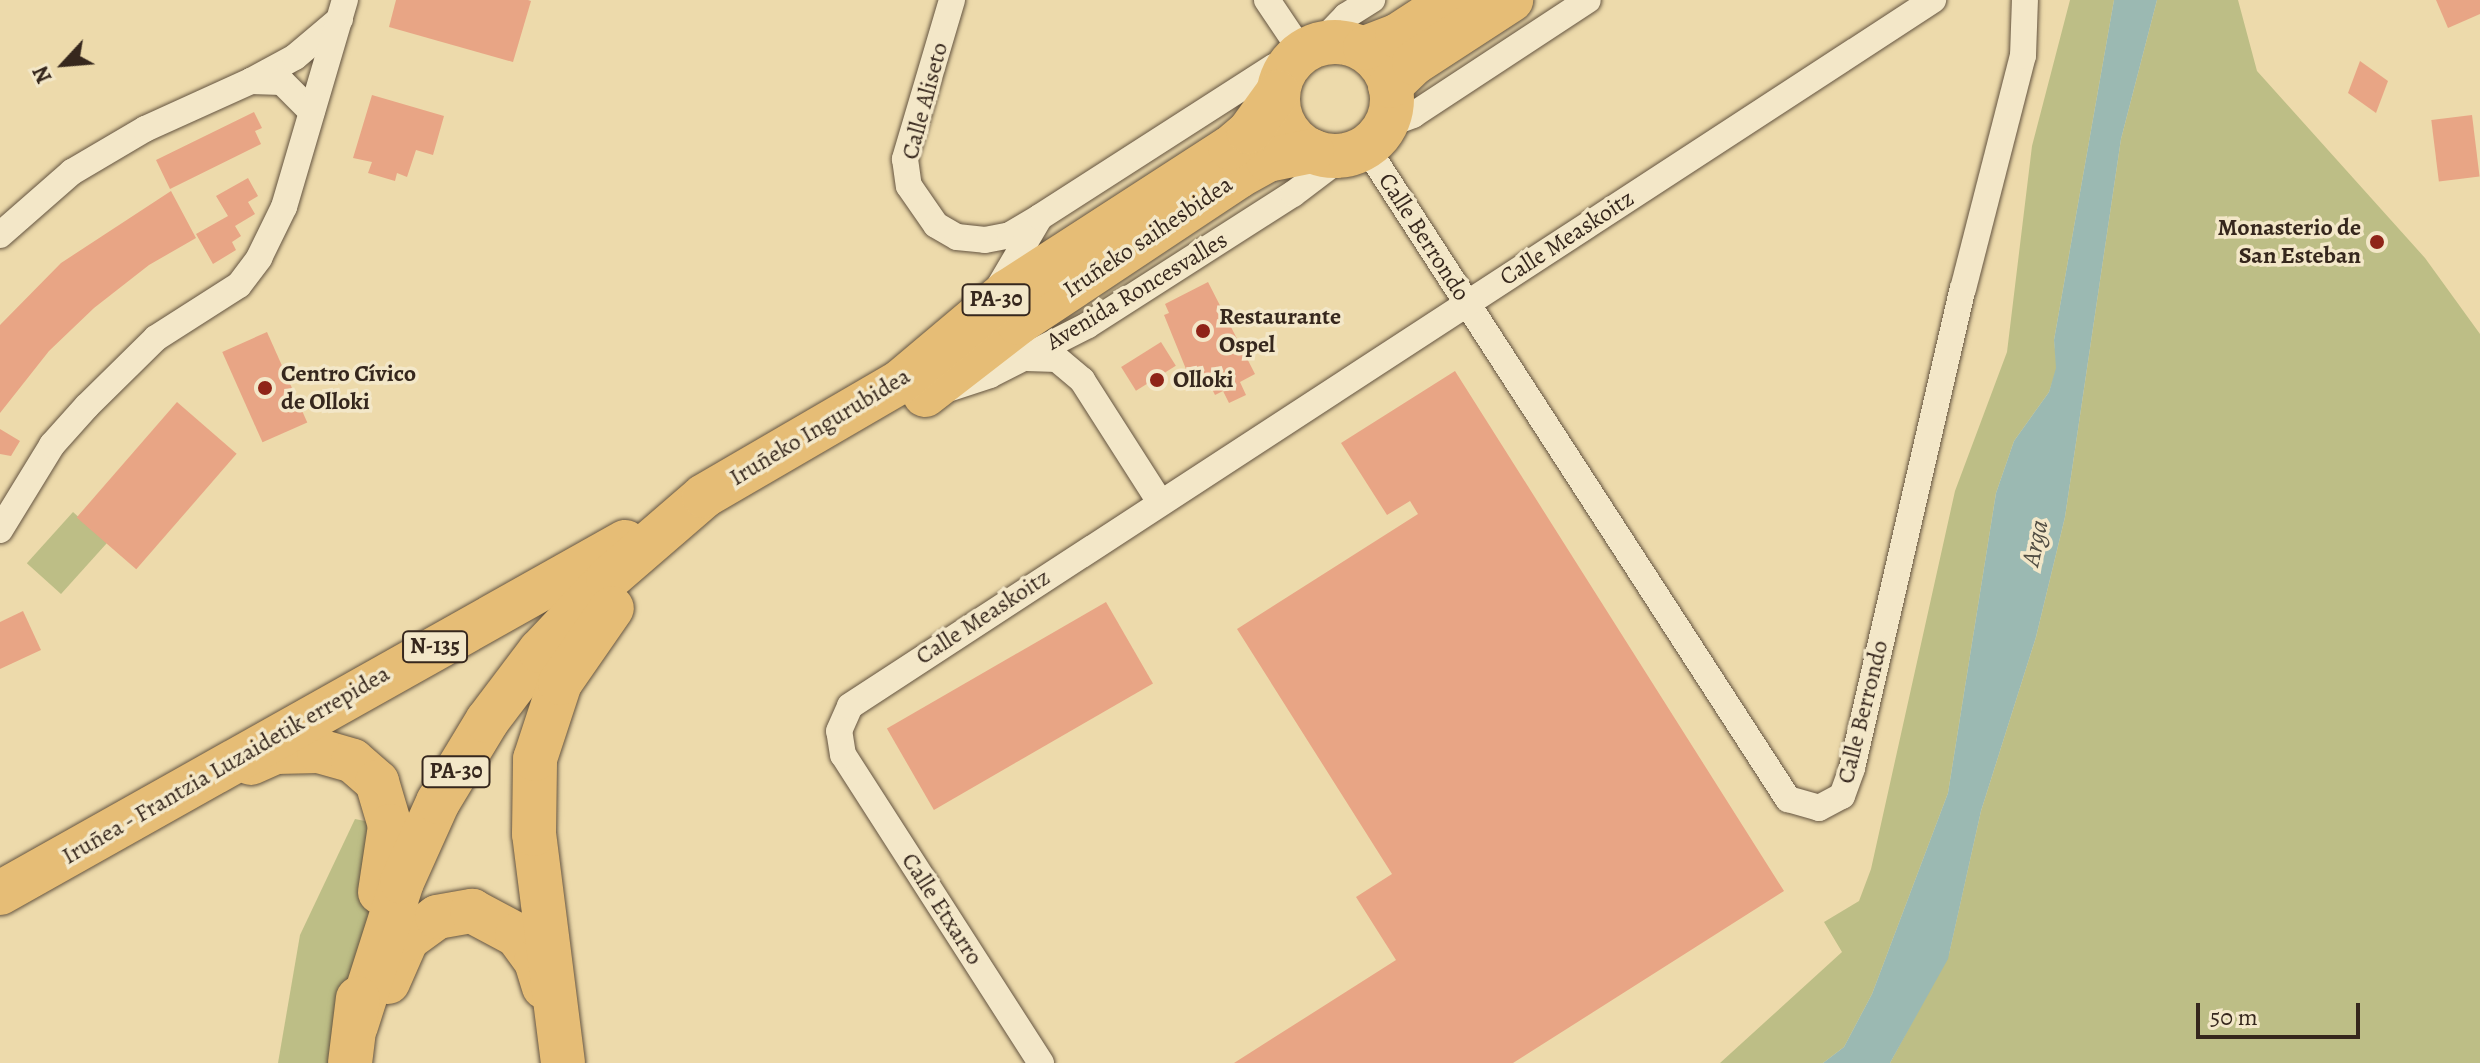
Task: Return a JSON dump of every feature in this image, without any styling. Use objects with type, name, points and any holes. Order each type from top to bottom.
[{"type":"highway","points":[[1452,0],[1397,36],[1365,48],[1297,64],[1281,116],[1292,137],[1359,133],[1414,63],[1511,0]]},
{"type":"highway","points":[[1359,133],[1365,48]]},
{"type":"highway","name":"Iruñeko Ingurubidea","points":[[360,1051],[402,882],[438,802],[487,721],[540,651],[629,562],[709,505],[900,382],[986,308],[1230,148],[1249,132],[1297,64]]},
{"type":"highway","name":"Iruñeko saihesbidea","points":[[917,400],[950,380],[1018,323],[1239,176],[1268,160],[1359,133]]},
{"type":"highway","name":"Iruñeko Ingurubidea","points":[[709,505],[917,400]]},
{"type":"highway","points":[[563,1063],[534,834],[535,759],[560,683],[627,589],[709,505]]},
{"type":"highway","name":"Iruñea - Frantzia Luzaidetik errepidea","points":[[0,893],[168,799],[235,757],[709,505]]},
{"type":"highway","points":[[168,799],[276,752],[319,751],[353,761],[377,782],[390,826],[386,874],[361,952],[360,1051]]},
{"type":"highway","points":[[360,1051],[407,939],[437,917],[472,911],[517,935],[536,961],[544,989],[551,1063]]},
{"type":"street","name":"Calle Aliseto","points":[[952,0],[905,159],[909,186],[936,225],[957,237],[985,240],[1010,235],[1040,217]]},
{"type":"street","points":[[1267,0],[1297,64]]},
{"type":"street","points":[[986,308],[1040,217],[1274,67],[1297,64],[1346,16],[1372,0]]},
{"type":"street","name":"Avenida Roncesvalles","points":[[917,400],[1025,358],[1088,325],[1293,194],[1359,133],[1413,115],[1588,0]]},
{"type":"street","name":"Calle Measkoitz","points":[[843,755],[841,722],[861,696],[1933,0]]},
{"type":"street","name":"Calle Berrondo","points":[[1359,133],[1788,799],[1807,808],[1834,803],[1852,768],[1963,289],[2023,56],[2025,0]]},
{"type":"street","points":[[0,235],[72,172],[145,129],[251,81],[295,57],[343,10]]},
{"type":"street","points":[[0,530],[52,445],[87,406],[156,338],[239,285],[284,207],[343,10]]},
{"type":"street","points":[[251,81],[282,82],[312,112]]},
{"type":"street","points":[[1025,358],[1057,359],[1082,380],[1160,502]]},
{"type":"street","name":"Calle Etxarro","points":[[843,755],[1041,1063]]},
{"type":"green space","points":[[2070,0],[2114,0],[2054,340],[2057,368],[2049,392],[2014,441],[1996,493],[1948,793],[1872,994],[1844,1047],[1823,1063],[1720,1063],[1842,952],[1824,922],[1859,901],[1871,869],[1955,491],[2007,352],[2032,146]]},
{"type":"green space","points":[[2157,0],[2238,0],[2257,71],[2425,258],[2480,334],[2480,1063],[1890,1063],[1949,954],[1981,811],[2036,637],[2065,517],[2121,139]]},
{"type":"green space","points":[[73,512],[107,543],[61,594],[27,563]]},
{"type":"green space","points":[[355,819],[390,826],[350,1063],[278,1063],[300,935]]},
{"type":"water","name":"Arga","points":[[2114,0],[2157,0],[2121,139],[2065,517],[2036,637],[1981,811],[1948,959],[1890,1063],[1823,1063],[1844,1047],[1872,994],[1948,793],[1996,493],[2014,441],[2049,392],[2056,368],[2054,340]]},
{"type":"building","points":[[396,0],[531,1],[513,62],[389,27]]},
{"type":"building","points":[[2436,0],[2480,0],[2480,14],[2448,28]]},
{"type":"building","points":[[2360,61],[2388,81],[2376,113],[2348,93]]},
{"type":"building","points":[[372,95],[444,116],[433,155],[416,150],[407,177],[397,173],[395,181],[368,173],[372,162],[353,158]]},
{"type":"building","points":[[254,112],[262,128],[255,131],[261,144],[170,189],[156,160]]},
{"type":"building","points":[[2472,115],[2480,177],[2439,182],[2431,120]]},
{"type":"building","points":[[248,178],[258,196],[248,202],[255,214],[235,226],[241,236],[232,242],[236,250],[213,264],[196,234],[228,216],[216,196]]},
{"type":"building","points":[[171,191],[196,238],[149,265],[94,308],[49,351],[0,413],[0,325],[61,263]]},
{"type":"building","name":"Restaurante Ospel","points":[[1208,282],[1255,374],[1240,382],[1246,395],[1229,403],[1223,391],[1215,395],[1201,367],[1188,374],[1164,315],[1169,313],[1165,304]]},
{"type":"building","name":"Centro Cívico de Olloki","points":[[267,332],[307,422],[263,442],[222,352]]},
{"type":"building","points":[[1161,342],[1176,366],[1136,391],[1121,367]]},
{"type":"building","points":[[1455,371],[1784,891],[1513,1063],[1234,1063],[1396,960],[1356,897],[1392,874],[1237,629],[1418,514],[1410,501],[1387,515],[1341,443]]},
{"type":"building","points":[[177,402],[237,454],[136,569],[77,517]]},
{"type":"building","points":[[0,429],[20,441],[11,456],[0,454]]},
{"type":"building","points":[[1106,602],[1153,683],[934,810],[887,729]]},
{"type":"building","points":[[23,611],[41,650],[0,669],[0,622]]},
{"type":"place","name":"Monasterio de San Esteban","points":[[2377,242]]},
{"type":"place","name":"Restaurante Ospel","points":[[1203,331]]},
{"type":"place","name":"Olloki","points":[[1157,380]]},
{"type":"place","name":"Centro Cívico de Olloki","points":[[265,388]]}]
